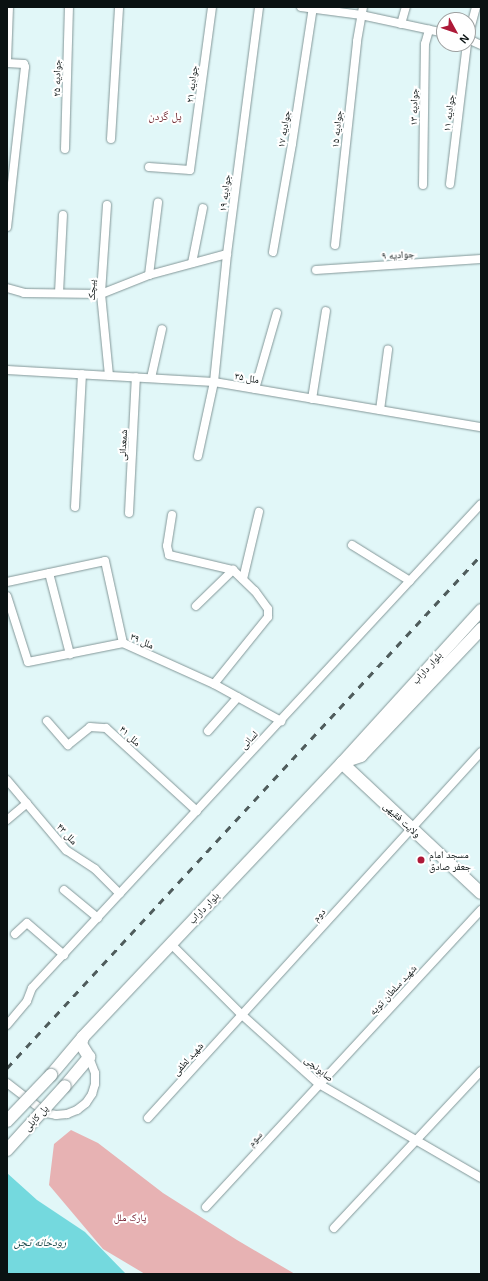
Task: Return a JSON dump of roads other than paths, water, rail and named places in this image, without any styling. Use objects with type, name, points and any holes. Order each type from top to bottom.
[{"type":"main road","name":"بلوار داراب","points":[[83,1037],[170,943],[342,763],[481,610]]},
{"type":"main road","name":"بلوار داراب","points":[[342,763],[361,756],[481,629]]},
{"type":"main road","name":"ولایت فقیهی","points":[[342,763],[481,893]]},
{"type":"main road","points":[[83,1037],[81,1044],[89,1057]]},
{"type":"main road","name":"پل کابلی","points":[[7,1121],[51,1075],[83,1037]]},
{"type":"main road","name":"پل کابلی","points":[[7,1150],[89,1057]]},
{"type":"street","points":[[7,227],[25,67],[24,64],[7,62],[9,7]]},
{"type":"street","name":"جوادیه ۲۵","points":[[65,149],[69,7]]},
{"type":"street","points":[[111,139],[119,7]]},
{"type":"street","name":"جوادیه ۲۱","points":[[148,167],[190,170],[212,7]]},
{"type":"street","name":"جوادیه ۱۹","points":[[198,456],[214,382],[228,254],[259,7]]},
{"type":"street","points":[[301,7],[362,11],[401,24],[436,31]]},
{"type":"street","points":[[401,24],[406,7]]},
{"type":"street","name":"جوادیه ۱۷","points":[[273,252],[292,144],[313,8]]},
{"type":"street","name":"جوادیه ۱۵","points":[[335,245],[362,11]]},
{"type":"street","name":"جوادیه ۱۳","points":[[423,185],[425,44],[429,30]]},
{"type":"street","name":"جوادیه ۱۱","points":[[450,184],[466,52]]},
{"type":"street","points":[[149,275],[158,203]]},
{"type":"street","name":"پیچک","points":[[107,205],[101,294],[109,376]]},
{"type":"street","points":[[192,263],[203,208]]},
{"type":"street","points":[[59,293],[63,214]]},
{"type":"street","points":[[7,288],[24,293],[101,294],[149,275],[228,254]]},
{"type":"street","name":"جوادیه ۹","points":[[316,270],[481,260]]},
{"type":"street","points":[[312,399],[326,311]]},
{"type":"street","points":[[255,389],[277,313]]},
{"type":"street","points":[[151,378],[162,329]]},
{"type":"street","points":[[380,410],[388,350]]},
{"type":"street","name":"ملل ۳۵","points":[[7,370],[214,382],[481,427]]},
{"type":"street","points":[[75,507],[82,374]]},
{"type":"street","name":"شمعدانی","points":[[129,513],[136,377]]},
{"type":"street","name":"لسانی","points":[[7,1025],[27,1002],[32,988],[481,504]]},
{"type":"street","points":[[243,579],[259,512]]},
{"type":"street","points":[[172,515],[167,546],[169,555],[233,570],[243,579],[268,609],[268,617],[214,684]]},
{"type":"street","points":[[352,545],[410,581]]},
{"type":"street","points":[[7,582],[105,561],[123,643]]},
{"type":"street","points":[[196,606],[233,570]]},
{"type":"street","points":[[49,573],[70,654]]},
{"type":"street","name":"ملل ۳۹","points":[[7,596],[28,662],[123,643],[214,684],[281,721]]},
{"type":"street","points":[[208,731],[238,697]]},
{"type":"street","name":"ملل ۴۱","points":[[47,721],[68,745],[90,726],[106,728],[197,811]]},
{"type":"street","name":"دوم","points":[[242,1015],[481,752]]},
{"type":"street","name":"ملل ۴۳","points":[[7,780],[66,850],[95,869],[120,894]]},
{"type":"street","points":[[7,820],[27,803]]},
{"type":"street","points":[[64,890],[98,918]]},
{"type":"street","name":"شهید سلطان تویه","points":[[319,1084],[481,910]]},
{"type":"street","points":[[15,934],[27,923],[64,955]]},
{"type":"street","name":"صابونچی","points":[[170,943],[242,1015],[319,1084],[481,1178]]},
{"type":"street","name":"شهید لطفی","points":[[148,1118],[242,1015]]},
{"type":"street","points":[[7,1083],[46,1113],[56,1115],[67,1114],[81,1107],[92,1094],[95,1084],[95,1073],[89,1057]]},
{"type":"street","points":[[334,1228],[481,1071]]},
{"type":"street","name":"سوم","points":[[206,1207],[319,1084]]},
{"type":"water","name":"رودخانه تجن","points":[[7,1173],[37,1200],[85,1232],[126,1274],[7,1274]]},
{"type":"railway","points":[[7,1068],[481,555]]},
{"type":"place","name":"مسجد امام جعفر صادق","points":[[421,860]]},
{"type":"district","name":"پل گردن","points":[[165,116]]},
{"type":"park label","name":"پارک ملل","points":[[130,1218]]}]
